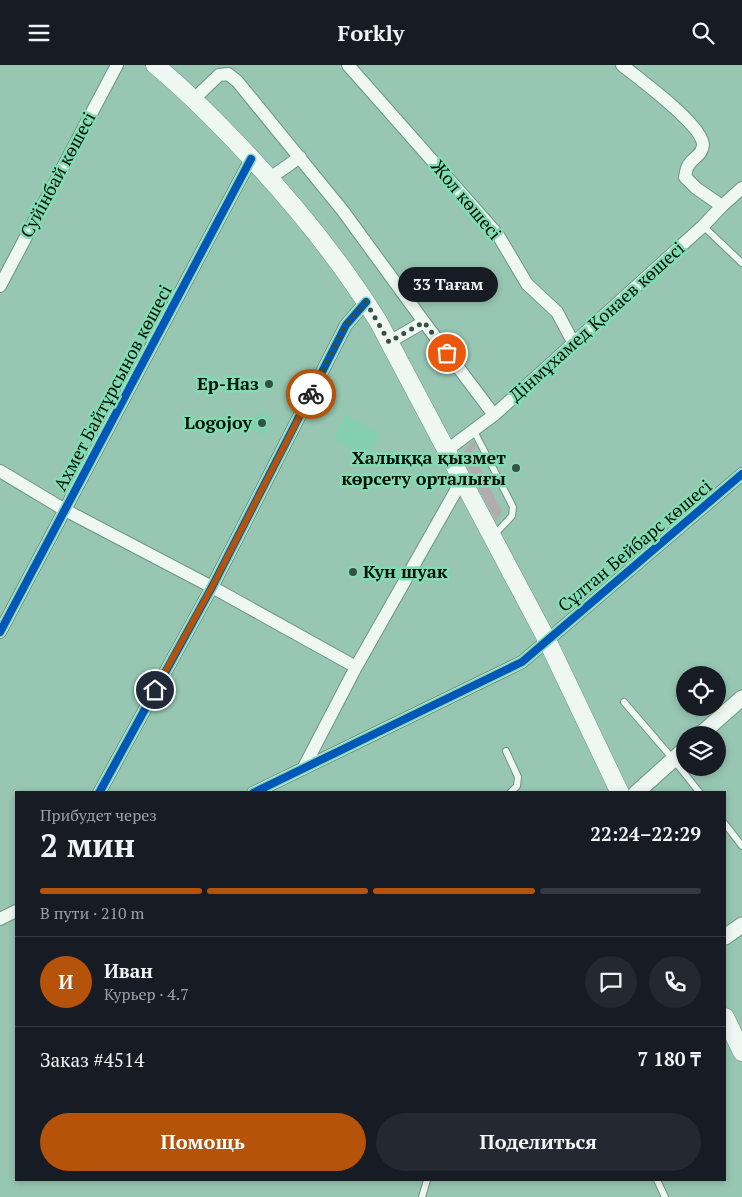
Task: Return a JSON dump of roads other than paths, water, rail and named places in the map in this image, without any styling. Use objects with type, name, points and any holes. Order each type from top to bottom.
[{"type":"main road","points":[[155,65],[194,99],[270,178],[319,237],[366,302],[447,450],[546,640],[619,791]]},
{"type":"main road","points":[[726,1019],[742,1053]]},
{"type":"street","name":"Суйінбай көшесі","points":[[0,286],[116,65]]},
{"type":"street","name":"Жол көшесі","points":[[348,65],[498,235],[527,284],[557,312],[573,342]]},
{"type":"street","points":[[622,65],[671,104],[700,133],[703,143],[701,152],[688,166],[685,177],[696,188],[722,206]]},
{"type":"street","points":[[194,99],[219,75],[223,73],[232,76],[343,211],[494,415]]},
{"type":"street","points":[[270,178],[300,157]]},
{"type":"street","name":"Ахмет Байтұрсынов көшесі","points":[[0,632],[252,159]]},
{"type":"street","name":"Дінмұхамед Қонаев көшесі","points":[[447,450],[494,415],[742,189]]},
{"type":"street","points":[[100,791],[212,587],[346,325],[366,302]]},
{"type":"street","points":[[389,342],[424,322]]},
{"type":"street","points":[[0,471],[65,509],[212,587],[356,667]]},
{"type":"street","name":"Сұлтан Бейбарс көшесі","points":[[257,791],[522,662],[742,474]]},
{"type":"street","points":[[303,769],[356,667],[462,480]]},
{"type":"street","points":[[710,726],[742,698]]},
{"type":"street","points":[[638,791],[674,759]]},
{"type":"street","points":[[0,919],[15,912]]},
{"type":"street","points":[[726,936],[741,929]]},
{"type":"lane","points":[[703,226],[742,263]]},
{"type":"lane","points":[[474,431],[513,507],[512,516],[492,537]]},
{"type":"lane","points":[[624,702],[674,759],[698,791]]},
{"type":"lane","points":[[506,751],[518,777],[517,786],[512,791]]},
{"type":"lane","points":[[726,825],[742,846]]},
{"type":"lane","points":[[422,1197],[428,1181]]},
{"type":"lane","points":[[657,1181],[665,1197]]},
{"type":"place","name":"33 Тағам","points":[[447,353]]},
{"type":"place","name":"Ер-Наз","points":[[269,384]]},
{"type":"place","name":"Logojoy","points":[[262,423]]},
{"type":"place","name":"Халыққа қызмет көрсету орталығы","points":[[516,468]]},
{"type":"place","name":"Кун шуак","points":[[353,572]]}]
